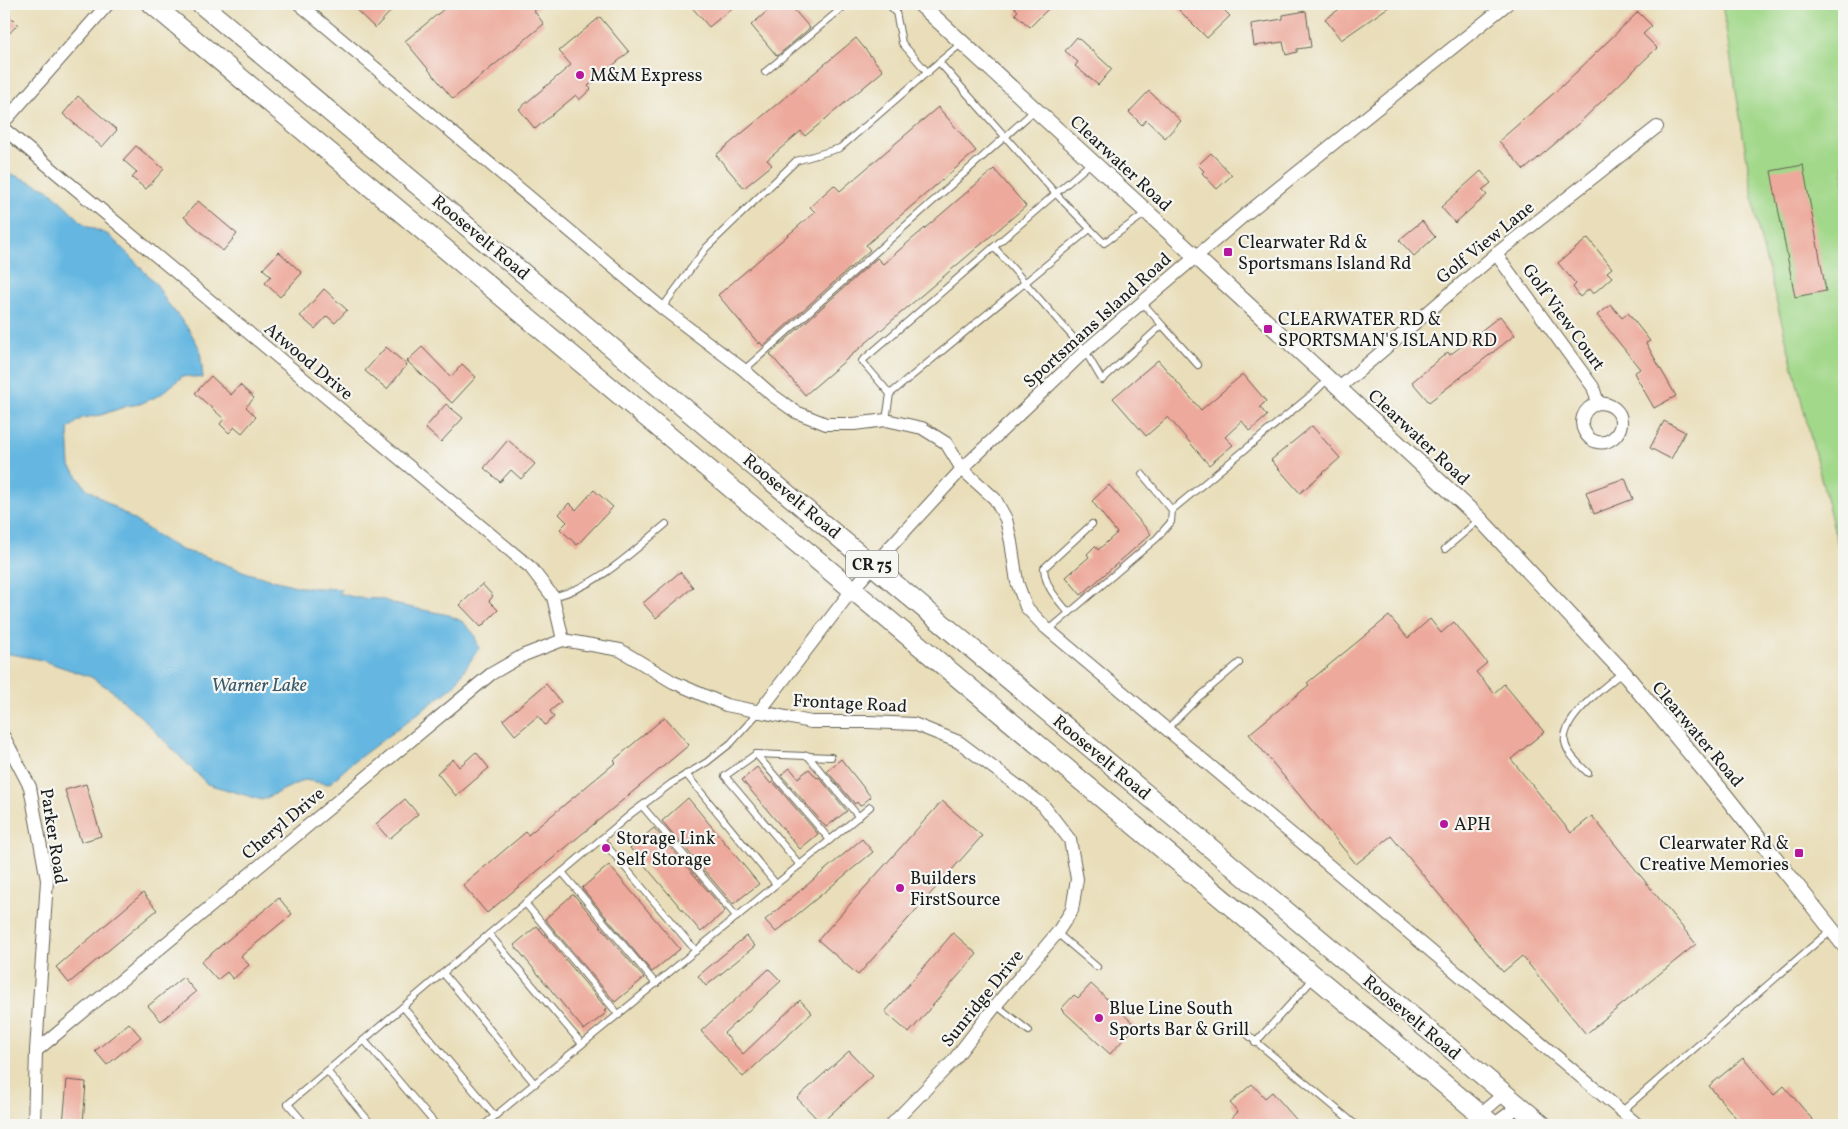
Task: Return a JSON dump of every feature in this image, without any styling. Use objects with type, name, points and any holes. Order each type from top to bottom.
[{"type":"main road","name":"Roosevelt Road","points":[[152,4],[1315,977],[1483,1122]]},
{"type":"main road","name":"Roosevelt Road","points":[[201,4],[1542,1125]]},
{"type":"street","points":[[4,122],[108,4]]},
{"type":"street","points":[[298,4],[662,308],[796,412],[826,424],[854,424],[886,420],[922,428],[946,443],[962,469],[995,499],[1006,519],[1017,582],[1026,607],[1048,630],[1638,1125]]},
{"type":"street","name":"Clearwater Road","points":[[920,4],[1480,519],[1623,672],[1724,794],[1844,945]]},
{"type":"street","name":"Sportsmans Island Road","points":[[759,712],[852,590],[874,565],[962,469],[1085,351],[1195,257],[1507,4]]},
{"type":"street","name":"Golf View Lane","points":[[1334,383],[1657,127]]},
{"type":"street","name":"Atwood Drive","points":[[4,129],[531,568],[553,597],[563,640]]},
{"type":"street","name":"Golf View Court","points":[[1496,254],[1593,387],[1598,403]]},
{"type":"street","name":"Frontage Road","points":[[563,640],[620,650],[673,682],[726,705],[811,722],[914,724],[959,742],[1043,805],[1070,840],[1077,879]]},
{"type":"street","name":"Cheryl Drive","points":[[36,1051],[490,674],[524,655],[563,640]]},
{"type":"street","name":"Parker Road","points":[[4,737],[30,787],[47,880],[36,1051],[34,1125]]},
{"type":"street","name":"Sunridge Drive","points":[[891,1125],[953,1062],[996,1005],[1057,933],[1072,910],[1077,879]]},
{"type":"street","points":[[1483,1122],[1504,1094]]},
{"type":"street","points":[[1483,1122],[1518,1106]]},
{"type":"lane","points":[[765,72],[848,4]]},
{"type":"lane","points":[[888,4],[896,12],[902,43],[928,73]]},
{"type":"lane","points":[[662,308],[706,248],[796,161],[840,148],[962,43]]},
{"type":"lane","points":[[939,62],[1056,194],[1104,243],[1147,212]]},
{"type":"lane","points":[[744,370],[1035,110]]},
{"type":"lane","points":[[890,394],[862,360],[1092,162]]},
{"type":"lane","points":[[886,420],[890,394],[1090,229]]},
{"type":"lane","points":[[994,247],[1085,351],[1102,380],[1162,325]]},
{"type":"lane","points":[[1143,303],[1198,364]]},
{"type":"lane","points":[[1172,510],[1316,391],[1334,383]]},
{"type":"lane","points":[[1048,630],[1157,538],[1171,522],[1172,510],[1142,474]]},
{"type":"lane","points":[[1445,548],[1480,519]]},
{"type":"lane","points":[[553,597],[570,593],[593,582],[616,566],[666,524]]},
{"type":"lane","points":[[1069,613],[1050,590],[1044,577],[1044,568],[1092,524]]},
{"type":"lane","points":[[1166,730],[1239,663]]},
{"type":"lane","points":[[1588,774],[1570,753],[1565,743],[1566,731],[1602,688],[1623,672]]},
{"type":"lane","points":[[306,1125],[288,1104],[601,839],[686,774],[707,762],[731,742],[759,712]]},
{"type":"lane","points":[[756,754],[830,840]]},
{"type":"lane","points":[[800,865],[725,776],[756,754],[830,756]]},
{"type":"lane","points":[[807,755],[859,817]]},
{"type":"lane","points":[[686,774],[776,884]]},
{"type":"lane","points":[[642,806],[737,917]]},
{"type":"lane","points":[[484,1125],[870,807]]},
{"type":"lane","points":[[601,839],[696,951]]},
{"type":"lane","points":[[562,872],[656,984]]},
{"type":"lane","points":[[525,903],[619,1014]]},
{"type":"lane","points":[[1621,1112],[1832,929]]},
{"type":"lane","points":[[1057,933],[1097,967]]},
{"type":"lane","points":[[489,934],[582,1044]]},
{"type":"lane","points":[[442,973],[534,1084]]},
{"type":"lane","points":[[1255,1043],[1315,977]]},
{"type":"lane","points":[[996,1005],[1029,1031]]},
{"type":"lane","points":[[403,1007],[495,1116]]},
{"type":"lane","points":[[1242,1030],[1255,1043],[1356,1125]]},
{"type":"lane","points":[[364,1040],[436,1125]]},
{"type":"lane","points":[[327,1072],[372,1125]]},
{"type":"green space","points":[[1722,4],[1844,4],[1844,569],[1758,229]]},
{"type":"water","name":"Warner Lake","points":[[4,171],[48,189],[86,226],[109,235],[157,285],[166,301],[188,328],[200,349],[203,378],[183,376],[160,395],[140,404],[127,406],[101,415],[82,418],[68,429],[70,466],[86,488],[181,550],[204,556],[248,573],[300,587],[341,589],[339,593],[357,598],[381,599],[398,605],[449,615],[463,622],[474,634],[479,648],[453,687],[352,763],[329,784],[304,780],[262,800],[207,784],[142,718],[111,690],[91,677],[38,659],[4,653]]},
{"type":"building","points":[[350,4],[383,4],[391,11],[375,28]]},
{"type":"building","points":[[450,4],[543,4],[534,11],[544,24],[453,99],[405,41]]},
{"type":"building","points":[[689,4],[737,4],[709,27]]},
{"type":"building","points":[[776,4],[789,4],[810,28],[777,56],[751,25]]},
{"type":"building","points":[[1011,4],[1053,4],[1030,27],[1015,14],[1018,11]]},
{"type":"building","points":[[1173,4],[1218,4],[1230,16],[1207,38]]},
{"type":"building","points":[[1347,4],[1393,4],[1341,40],[1325,19]]},
{"type":"building","points":[[4,10],[18,24],[4,39]]},
{"type":"building","points":[[1306,11],[1311,47],[1297,49],[1297,52],[1286,55],[1283,42],[1254,46],[1251,24],[1283,19],[1283,15]]},
{"type":"building","points":[[1638,12],[1652,26],[1643,34],[1657,48],[1578,124],[1524,170],[1499,141],[1562,86]]},
{"type":"building","name":"M&M Express","points":[[600,17],[629,52],[588,86],[591,89],[579,100],[576,95],[535,129],[519,109],[571,65],[559,51]]},
{"type":"building","points":[[1077,37],[1112,69],[1098,85],[1075,66],[1078,62],[1065,51]]},
{"type":"building","points":[[856,38],[883,71],[805,136],[801,131],[767,160],[772,165],[744,188],[716,155]]},
{"type":"building","points":[[1149,91],[1181,121],[1165,138],[1146,120],[1142,125],[1129,112]]},
{"type":"building","points":[[78,96],[117,130],[102,147],[63,114]]},
{"type":"building","points":[[938,107],[976,151],[866,245],[870,250],[763,346],[760,342],[759,344],[718,295],[815,212],[810,207],[834,185],[840,191]]},
{"type":"building","points":[[136,146],[164,169],[146,189],[132,178],[137,172],[123,160]]},
{"type":"building","points":[[1211,153],[1232,175],[1217,189],[1202,173],[1204,171],[1198,165]]},
{"type":"building","points":[[1803,165],[1826,291],[1795,297],[1771,171]]},
{"type":"building","points":[[994,169],[1026,206],[805,395],[770,354],[877,258],[883,264]]},
{"type":"building","points":[[1481,171],[1491,183],[1482,190],[1487,195],[1455,223],[1441,207]]},
{"type":"building","points":[[198,201],[237,234],[223,251],[184,217]]},
{"type":"building","points":[[1422,221],[1435,237],[1414,256],[1399,240]]},
{"type":"building","points":[[1588,238],[1612,268],[1607,272],[1612,277],[1593,294],[1589,289],[1580,297],[1573,287],[1576,284],[1558,263]]},
{"type":"building","points":[[279,252],[302,273],[280,297],[265,283],[271,276],[263,269]]},
{"type":"building","points":[[324,289],[347,310],[335,323],[327,316],[315,329],[300,316]]},
{"type":"building","points":[[1611,305],[1622,318],[1628,313],[1650,341],[1646,343],[1676,396],[1654,408],[1634,373],[1640,369],[1597,315]]},
{"type":"building","points":[[1500,316],[1515,335],[1429,402],[1412,382],[1448,352],[1450,355]]},
{"type":"building","points":[[386,347],[407,365],[387,389],[365,371]]},
{"type":"building","points":[[422,347],[451,377],[462,364],[476,377],[452,403],[407,361]]},
{"type":"building","points":[[1158,360],[1201,410],[1243,374],[1266,401],[1260,407],[1267,416],[1250,431],[1242,421],[1225,437],[1233,445],[1209,465],[1168,417],[1146,436],[1113,398]]},
{"type":"building","points":[[211,376],[231,395],[240,385],[254,398],[246,407],[256,417],[242,433],[235,427],[229,433],[220,424],[224,419],[195,393]]},
{"type":"building","points":[[446,404],[463,418],[441,442],[425,428]]},
{"type":"building","points":[[1664,421],[1685,432],[1671,459],[1650,448]]},
{"type":"building","points":[[1312,426],[1340,458],[1300,493],[1271,460]]},
{"type":"building","points":[[508,440],[535,464],[521,479],[511,470],[500,482],[484,468]]},
{"type":"building","points":[[1625,478],[1633,499],[1594,514],[1586,492]]},
{"type":"building","points":[[1109,485],[1151,534],[1081,595],[1066,577],[1089,557],[1087,554],[1095,546],[1098,550],[1117,533],[1092,501]]},
{"type":"building","points":[[594,490],[613,507],[577,545],[560,529],[567,522],[559,514],[569,503],[576,510]]},
{"type":"building","points":[[680,572],[693,587],[656,618],[643,603]]},
{"type":"building","points":[[482,584],[493,596],[489,601],[498,610],[481,627],[460,605]]},
{"type":"building","name":"APH","points":[[1389,616],[1408,638],[1430,619],[1441,633],[1454,622],[1487,663],[1476,672],[1494,693],[1504,684],[1544,732],[1511,759],[1571,833],[1592,816],[1696,944],[1586,1034],[1522,956],[1503,972],[1391,836],[1356,864],[1249,734],[1309,685],[1307,683]]},
{"type":"building","points":[[546,684],[561,702],[550,711],[554,717],[545,725],[538,716],[515,735],[503,720]]},
{"type":"building","points":[[665,717],[689,745],[487,913],[463,885],[526,832],[528,835],[616,762],[614,760]]},
{"type":"building","points":[[476,752],[489,768],[456,796],[437,773],[453,759],[459,767]]},
{"type":"building","points":[[841,759],[871,797],[860,806],[857,802],[855,804],[827,771]]},
{"type":"building","points":[[757,767],[771,784],[773,782],[818,834],[800,849],[742,780]]},
{"type":"building","points":[[790,768],[798,778],[809,769],[817,778],[819,777],[847,811],[826,827],[781,775]]},
{"type":"building","points":[[86,784],[101,836],[81,842],[65,790]]},
{"type":"building","points":[[688,798],[759,884],[733,904],[662,821]]},
{"type":"building","points":[[405,799],[418,814],[389,839],[376,824]]},
{"type":"building","name":"Builders FirstSource","points":[[942,801],[982,836],[858,975],[818,940]]},
{"type":"building","points":[[654,828],[725,911],[701,932],[630,848]]},
{"type":"building","points":[[862,839],[873,852],[776,932],[765,920]]},
{"type":"building","points":[[609,865],[680,949],[652,972],[582,888]]},
{"type":"building","points":[[143,893],[157,910],[69,983],[56,967]]},
{"type":"building","points":[[574,895],[644,978],[615,1002],[545,919]]},
{"type":"building","points":[[279,898],[292,914],[241,956],[249,965],[233,979],[227,972],[217,980],[201,962]]},
{"type":"building","points":[[537,926],[607,1009],[604,1011],[606,1013],[584,1030],[514,945]]},
{"type":"building","points":[[953,933],[977,954],[909,1033],[885,1012]]},
{"type":"building","points":[[746,936],[755,946],[706,986],[698,976]]},
{"type":"building","points":[[769,969],[781,981],[724,1033],[743,1054],[800,1000],[812,1013],[743,1077],[701,1031]]},
{"type":"building","points":[[183,977],[196,992],[161,1021],[148,1006]]},
{"type":"building","name":"Blue Line South Sports Bar & Grill","points":[[1091,984],[1136,1026],[1110,1054],[1061,1009],[1074,995],[1078,998]]},
{"type":"building","points":[[129,1023],[141,1037],[107,1065],[95,1051]]},
{"type":"building","points":[[849,1051],[873,1076],[821,1123],[797,1098]]},
{"type":"building","points":[[1743,1058],[1774,1095],[1784,1086],[1817,1125],[1742,1125],[1709,1086]]},
{"type":"building","points":[[67,1080],[86,1082],[83,1125],[63,1124]]},
{"type":"building","points":[[1252,1084],[1265,1098],[1272,1092],[1301,1125],[1224,1125],[1238,1112],[1230,1103]]},
{"type":"place","name":"M&M Express","points":[[580,75]]},
{"type":"place","name":"Clearwater Rd & Sportsmans Island Rd","points":[[1228,252]]},
{"type":"place","name":"CLEARWATER RD & SPORTSMAN'S ISLAND RD","points":[[1268,329]]},
{"type":"place","name":"APH","points":[[1444,824]]},
{"type":"place","name":"Storage Link Self Storage","points":[[606,848]]},
{"type":"place","name":"Clearwater Rd & Creative Memories","points":[[1799,853]]},
{"type":"place","name":"Builders FirstSource","points":[[900,888]]},
{"type":"place","name":"Blue Line South Sports Bar & Grill","points":[[1099,1018]]}]
